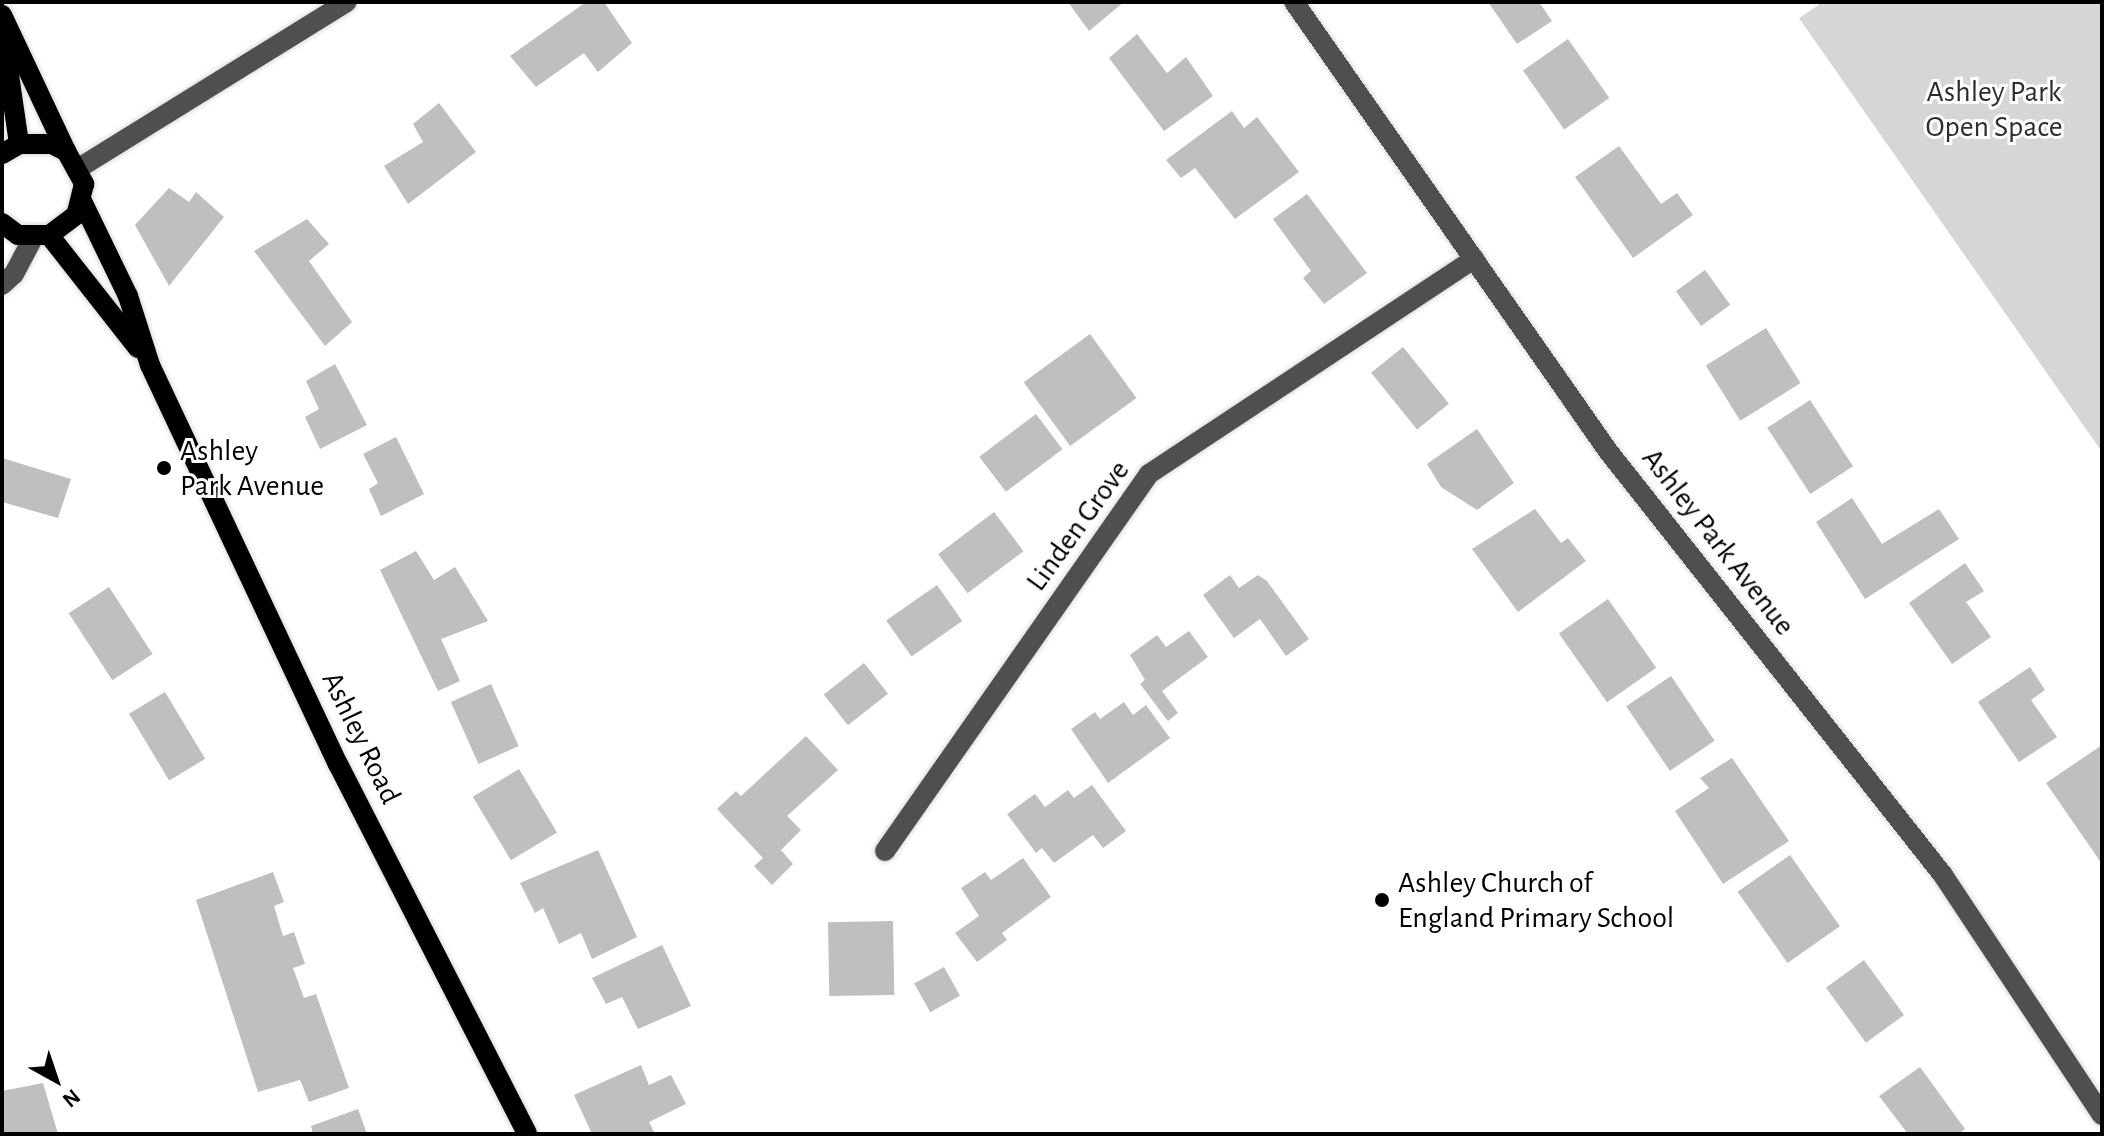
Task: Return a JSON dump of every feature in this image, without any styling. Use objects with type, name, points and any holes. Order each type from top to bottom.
[{"type":"main road","points":[[2,15],[66,151],[79,168],[82,201],[70,222],[41,236],[2,223]]},
{"type":"main road","points":[[2,27],[10,149],[35,141],[66,151]]},
{"type":"main road","name":"Ashley Road","points":[[82,201],[128,296],[150,365],[338,764],[527,1134]]},
{"type":"main road","name":"Ashley Road","points":[[41,236],[150,365]]},
{"type":"street","points":[[79,168],[347,2]]},
{"type":"street","name":"Ashley Park Avenue","points":[[1294,2],[1608,451],[1943,875],[2102,1115]]},
{"type":"street","points":[[2,285],[14,274],[41,236]]},
{"type":"street","name":"Linden Grove","points":[[885,851],[1149,474],[1474,259]]},
{"type":"green space","name":"Ashley Park Open Space","points":[[1823,2],[2102,2],[2102,452],[1799,18]]},
{"type":"building","points":[[586,2],[604,2],[632,43],[598,72],[584,53],[536,87],[510,56]]},
{"type":"building","points":[[1068,2],[1124,2],[1089,31]]},
{"type":"building","points":[[1488,2],[1539,2],[1552,21],[1517,44]]},
{"type":"building","points":[[1137,34],[1167,73],[1186,57],[1213,96],[1164,131],[1109,58]]},
{"type":"building","points":[[1568,39],[1609,98],[1564,130],[1523,71]]},
{"type":"building","points":[[439,103],[476,152],[408,204],[384,166],[423,142],[413,124]]},
{"type":"building","points":[[1232,111],[1244,128],[1257,117],[1299,172],[1235,219],[1195,168],[1181,178],[1166,160]]},
{"type":"building","points":[[1619,146],[1661,204],[1677,193],[1693,215],[1633,258],[1575,177]]},
{"type":"building","points":[[169,188],[189,202],[196,192],[224,217],[169,286],[135,225]]},
{"type":"building","points":[[1307,194],[1367,273],[1324,304],[1303,278],[1311,271],[1273,219]]},
{"type":"building","points":[[307,219],[329,244],[309,261],[352,322],[325,346],[254,251]]},
{"type":"building","points":[[1705,270],[1730,305],[1701,326],[1676,291]]},
{"type":"building","points":[[1766,328],[1800,383],[1740,421],[1706,366]]},
{"type":"building","points":[[1090,334],[1136,398],[1070,446],[1024,382]]},
{"type":"building","points":[[1403,347],[1449,404],[1417,430],[1371,373]]},
{"type":"building","points":[[335,364],[367,425],[320,449],[305,417],[319,409],[306,381]]},
{"type":"building","points":[[1810,400],[1853,466],[1810,494],[1767,428]]},
{"type":"building","points":[[1036,414],[1062,449],[1006,492],[979,457]]},
{"type":"building","points":[[1477,429],[1514,483],[1477,510],[1441,487],[1427,464]]},
{"type":"building","points":[[396,437],[424,494],[381,516],[369,489],[378,483],[363,454]]},
{"type":"building","points":[[2,458],[71,479],[58,518],[2,502]]},
{"type":"building","points":[[1852,498],[1882,544],[1939,509],[1959,539],[1865,599],[1816,522]]},
{"type":"building","points":[[1535,509],[1561,543],[1568,538],[1586,561],[1518,612],[1472,549]]},
{"type":"building","points":[[994,512],[1023,551],[968,593],[938,554]]},
{"type":"building","points":[[416,551],[434,580],[455,567],[488,621],[441,639],[460,681],[438,691],[380,570]]},
{"type":"building","points":[[1965,563],[1984,591],[1966,602],[1991,637],[1952,664],[1909,603]]},
{"type":"building","points":[[1230,575],[1239,588],[1258,575],[1267,581],[1309,639],[1286,656],[1260,619],[1234,638],[1203,595]]},
{"type":"building","points":[[937,585],[962,621],[911,657],[886,621]]},
{"type":"building","points":[[109,587],[153,654],[112,680],[69,613]]},
{"type":"building","points":[[1608,599],[1656,668],[1607,702],[1559,633]]},
{"type":"building","points":[[1189,631],[1208,657],[1162,691],[1178,713],[1168,721],[1140,684],[1145,680],[1130,655],[1157,635],[1166,647]]},
{"type":"building","points":[[864,663],[888,694],[848,725],[824,694]]},
{"type":"building","points":[[2030,667],[2045,690],[2031,700],[2057,737],[2019,762],[1978,702]]},
{"type":"building","points":[[1671,676],[1715,741],[1670,771],[1626,706]]},
{"type":"building","points":[[491,684],[519,746],[478,764],[451,702]]},
{"type":"building","points":[[165,692],[205,759],[169,780],[129,714]]},
{"type":"building","points":[[1124,702],[1133,715],[1146,705],[1170,738],[1108,783],[1071,729],[1095,712],[1100,719]]},
{"type":"building","points":[[806,736],[838,770],[787,816],[801,830],[781,850],[793,864],[772,885],[754,866],[763,858],[717,809],[736,791],[741,796]]},
{"type":"building","points":[[2102,745],[2102,864],[2046,783]]},
{"type":"building","points":[[1732,758],[1789,841],[1723,884],[1675,811],[1709,788],[1700,778]]},
{"type":"building","points":[[519,769],[557,832],[511,860],[473,797]]},
{"type":"building","points":[[1092,785],[1126,831],[1103,848],[1093,835],[1054,863],[1042,848],[1036,853],[1007,814],[1035,794],[1045,807],[1068,790],[1074,798]]},
{"type":"building","points":[[598,850],[637,937],[592,959],[581,933],[559,944],[543,908],[535,913],[520,883]]},
{"type":"building","points":[[1790,855],[1840,926],[1787,963],[1738,892]]},
{"type":"building","points":[[1023,858],[1051,897],[1002,933],[1007,940],[977,962],[955,933],[979,916],[961,888],[985,872],[991,880]]},
{"type":"building","points":[[273,872],[284,902],[274,906],[283,936],[294,932],[305,964],[293,968],[304,998],[316,994],[349,1088],[309,1102],[300,1080],[258,1092],[196,900]]},
{"type":"building","points":[[893,921],[894,995],[829,996],[828,922]]},
{"type":"building","points":[[662,945],[691,1006],[638,1029],[622,997],[606,1004],[592,978]]},
{"type":"building","points":[[1864,960],[1904,1015],[1866,1043],[1826,988]]},
{"type":"building","points":[[944,967],[960,996],[930,1012],[914,983]]},
{"type":"building","points":[[641,1065],[649,1085],[671,1075],[686,1104],[649,1122],[655,1134],[592,1134],[574,1095]]},
{"type":"building","points":[[1920,1067],[1965,1129],[1958,1134],[1908,1134],[1879,1096]]},
{"type":"building","points":[[43,1083],[58,1134],[2,1134],[2,1091]]},
{"type":"building","points":[[358,1109],[367,1134],[313,1134],[311,1126]]},
{"type":"place","name":"Ashley Park Avenue","points":[[164,468]]},
{"type":"place","name":"Ashley Church of England Primary School","points":[[1382,900]]}]
